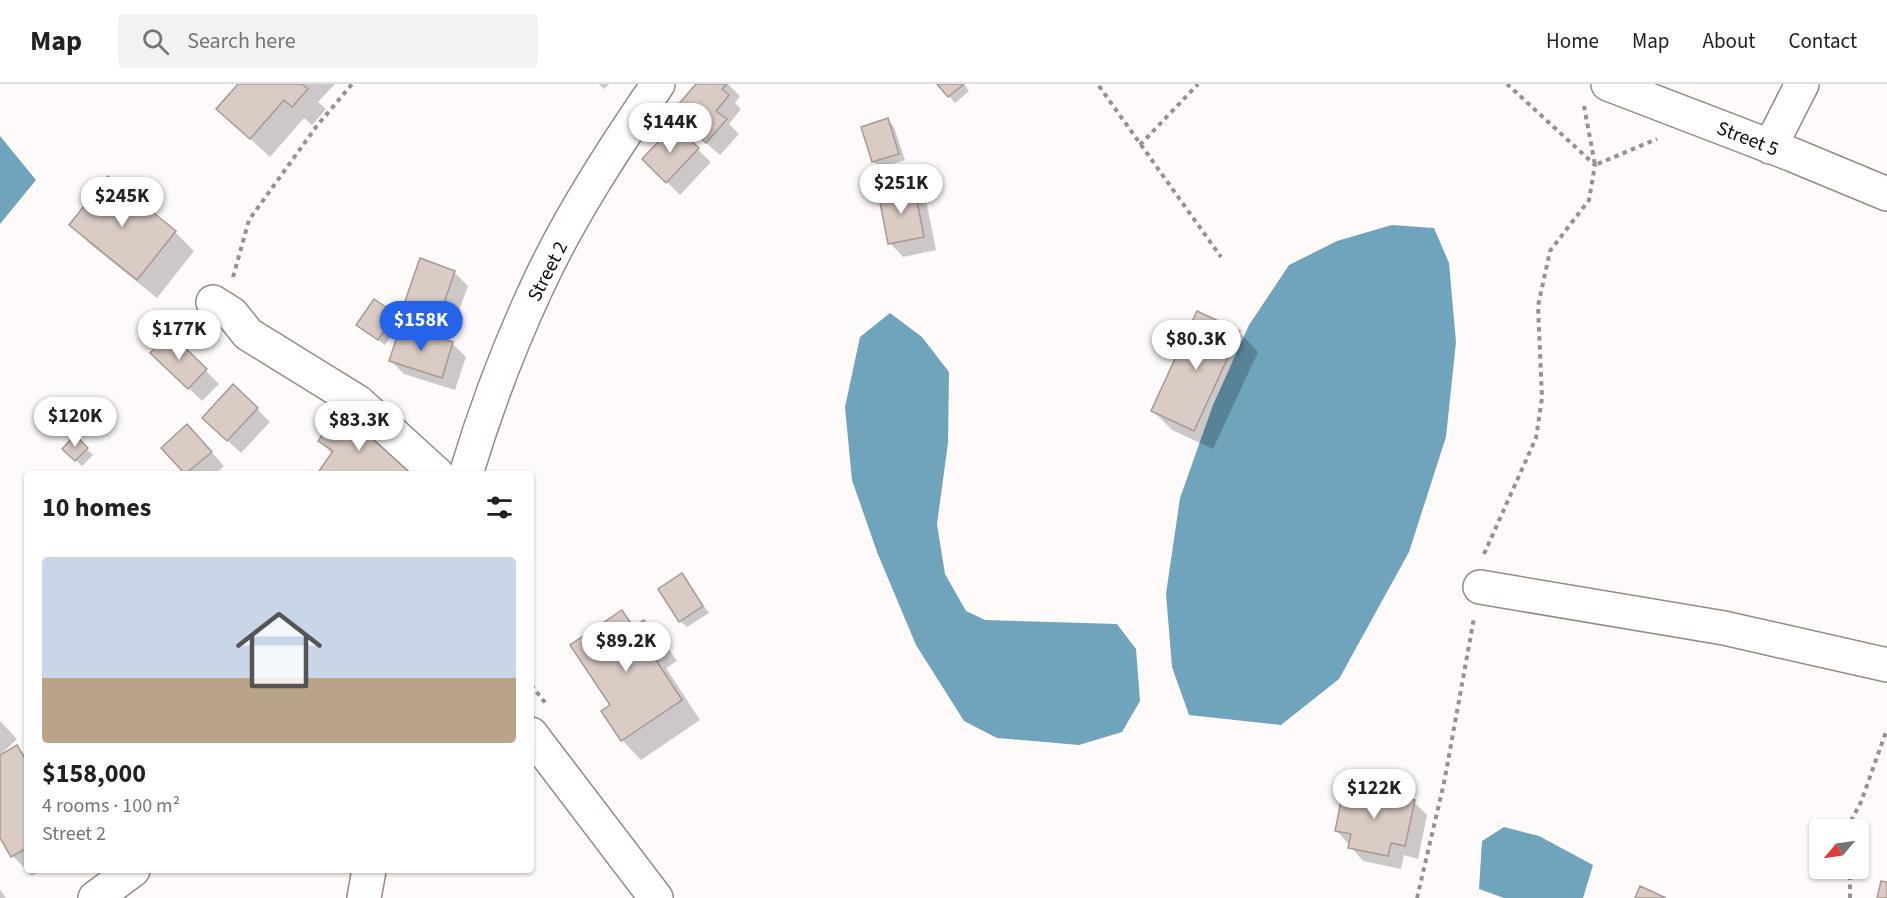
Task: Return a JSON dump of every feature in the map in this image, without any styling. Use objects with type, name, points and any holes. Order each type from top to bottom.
[{"type":"street","name":"Street 2","points":[[467,471],[497,383],[537,286],[594,184],[658,84]]},
{"type":"street","points":[[1770,147],[1802,84]]},
{"type":"street","name":"Street 5","points":[[1596,91],[1710,123],[1887,194]]},
{"type":"street","points":[[222,308],[248,334],[358,402],[434,471]]},
{"type":"street","points":[[1480,587],[1724,628],[1887,665]]},
{"type":"street","points":[[534,738],[656,898]]},
{"type":"street","points":[[95,898],[129,873]]},
{"type":"street","points":[[364,898],[368,873]]},
{"type":"path","points":[[222,308],[231,286],[249,220],[316,127],[352,84]]},
{"type":"path","points":[[1140,145],[1198,84]]},
{"type":"path","points":[[1507,84],[1595,165]]},
{"type":"path","points":[[1099,86],[1221,257]]},
{"type":"path","points":[[1417,898],[1444,783],[1480,587],[1481,562],[1536,438],[1542,398],[1538,306],[1550,251],[1589,200],[1595,165],[1596,91]]},
{"type":"path","points":[[1595,165],[1664,137],[1710,123]]},
{"type":"path","points":[[1852,819],[1861,802],[1887,729]]},
{"type":"path","points":[[1850,879],[1850,898]]},
{"type":"water","points":[[0,136],[36,180],[0,224]]},
{"type":"water","points":[[1392,225],[1434,228],[1449,263],[1456,342],[1446,437],[1409,552],[1339,679],[1281,725],[1189,715],[1172,667],[1166,594],[1180,498],[1213,405],[1249,325],[1289,265],[1337,241]]},
{"type":"water","points":[[890,313],[922,337],[949,372],[948,443],[937,524],[945,574],[966,611],[985,620],[1117,624],[1136,649],[1140,701],[1122,732],[1079,745],[997,738],[964,721],[916,645],[877,552],[852,480],[845,407],[860,337]]},
{"type":"water","points":[[1504,827],[1539,836],[1593,865],[1583,898],[1504,898],[1479,889],[1482,841]]},
{"type":"building","points":[[238,84],[302,84],[308,89],[292,107],[284,100],[250,139],[216,109]]},
{"type":"building","points":[[696,84],[727,84],[722,89],[729,95],[716,111],[727,119],[706,143],[671,113]]},
{"type":"building","points":[[937,84],[964,84],[948,97]]},
{"type":"building","points":[[888,118],[899,154],[872,162],[861,127]]},
{"type":"building","points":[[674,125],[699,148],[666,183],[642,159]]},
{"type":"building","points":[[108,176],[176,231],[137,280],[69,225]]},
{"type":"building","points":[[914,185],[924,237],[888,244],[878,192]]},
{"type":"building","points":[[420,258],[455,271],[439,317],[404,304]]},
{"type":"building","points":[[374,299],[396,314],[378,340],[356,325]]},
{"type":"building","points":[[1197,311],[1240,331],[1194,431],[1151,411]]},
{"type":"building","points":[[401,325],[453,342],[442,378],[389,361]]},
{"type":"building","points":[[170,333],[207,369],[188,389],[150,353]]},
{"type":"building","points":[[233,384],[258,408],[227,441],[202,418]]},
{"type":"building","points":[[337,413],[415,466],[411,471],[319,471],[333,451],[318,441]]},
{"type":"building","points":[[187,424],[212,452],[189,471],[182,471],[161,448]]},
{"type":"building","points":[[75,435],[88,448],[75,461],[62,449]]},
{"type":"building","points":[[682,573],[703,606],[679,622],[658,589]]},
{"type":"building","points":[[622,610],[633,627],[644,620],[659,641],[648,648],[682,700],[621,741],[601,711],[610,705],[570,645]]},
{"type":"building","points":[[17,745],[24,757],[24,850],[11,857],[0,838],[0,755]]},
{"type":"building","points":[[1344,786],[1415,800],[1405,846],[1391,843],[1388,856],[1348,848],[1351,834],[1335,831]]},
{"type":"building","points":[[1881,881],[1887,882],[1887,898],[1877,898]]},
{"type":"building","points":[[1640,886],[1666,898],[1635,898]]}]
